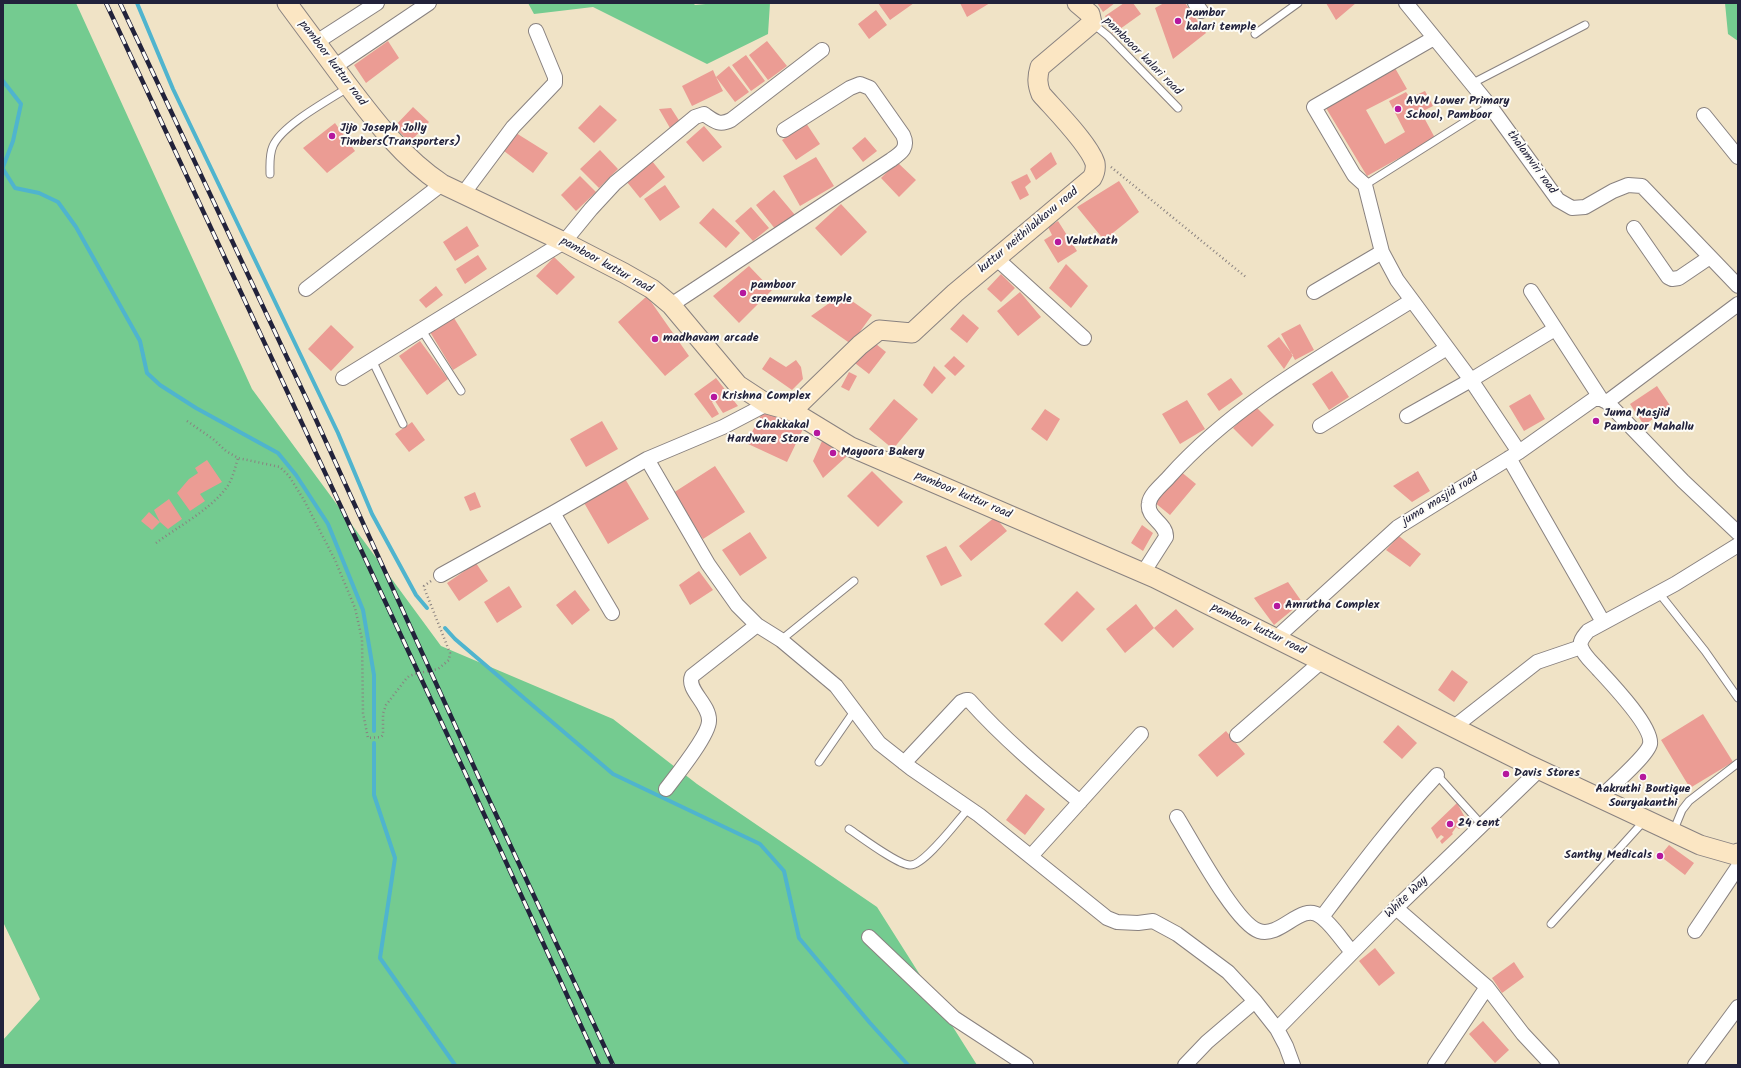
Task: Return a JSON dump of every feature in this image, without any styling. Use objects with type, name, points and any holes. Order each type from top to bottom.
[{"type":"main road","name":"pamboor kuttur road","points":[[287,3],[315,43],[398,148],[424,172],[442,184],[564,242],[646,286],[671,305],[738,385],[767,404],[792,411],[851,447],[1142,573],[1539,770],[1700,845],[1737,859]]},
{"type":"main road","points":[[1077,3],[1090,14],[1092,23],[1040,67],[1037,76],[1037,85],[1041,94],[1088,149],[1095,164]]},
{"type":"main road","name":"kuttur neithilakkavu road","points":[[792,411],[860,345],[879,330],[912,333],[955,293],[1092,178],[1095,172],[1095,164]]},
{"type":"street","points":[[315,43],[377,3]]},
{"type":"street","points":[[334,67],[429,3]]},
{"type":"street","name":"thalamviri road","points":[[1406,3],[1490,106],[1558,200],[1572,208],[1585,207],[1613,191],[1628,185],[1642,186],[1738,286]]},
{"type":"street","points":[[463,194],[513,127],[555,83],[555,77],[536,32]]},
{"type":"street","points":[[1434,38],[1314,107],[1354,175],[1364,185],[1382,252],[1393,274],[1411,301],[1471,380],[1514,455],[1603,622]]},
{"type":"street","points":[[343,378],[564,242],[615,183],[695,117],[700,114],[704,114],[719,123],[731,120],[822,50]]},
{"type":"street","points":[[671,305],[902,153],[906,143],[903,135],[870,88],[866,85],[860,84],[850,88],[784,130]]},
{"type":"street","points":[[1704,115],[1738,157]]},
{"type":"street","points":[[306,289],[442,184]]},
{"type":"street","points":[[1634,228],[1668,277],[1672,280],[1679,278],[1710,256]]},
{"type":"street","points":[[1314,292],[1382,252]]},
{"type":"street","points":[[997,259],[1084,338]]},
{"type":"street","points":[[1531,291],[1604,401],[1683,481],[1738,533]]},
{"type":"street","points":[[1142,573],[1167,533],[1152,516],[1149,509],[1149,502],[1153,495],[1181,463],[1211,435],[1258,397],[1411,301]]},
{"type":"street","name":"juma masjid road","points":[[1275,639],[1398,527],[1514,455],[1594,399],[1604,401],[1738,304]]},
{"type":"street","points":[[1408,416],[1555,329]]},
{"type":"street","points":[[1320,426],[1447,348]]},
{"type":"street","points":[[441,575],[647,459],[723,427],[767,404]]},
{"type":"street","points":[[647,459],[708,564],[736,605],[757,624],[780,640],[836,686],[879,743],[904,763],[969,808],[1107,918],[1124,923],[1153,921],[1177,934],[1228,972],[1255,1001],[1276,1029],[1286,1046],[1293,1065]]},
{"type":"street","points":[[553,513],[612,613]]},
{"type":"street","points":[[1600,798],[1644,754],[1650,744],[1650,734],[1621,695],[1586,655],[1581,647],[1582,640],[1588,631],[1659,593],[1738,545]]},
{"type":"street","points":[[666,789],[705,734],[709,722],[707,710],[692,687],[690,680],[692,676],[696,671],[757,624]]},
{"type":"street","points":[[1454,727],[1537,662],[1581,647]]},
{"type":"street","points":[[1237,734],[1322,661]]},
{"type":"street","points":[[904,763],[961,702],[969,700],[982,716],[1014,746],[1080,802]]},
{"type":"street","points":[[1031,856],[1141,734]]},
{"type":"street","name":"White Way","points":[[1276,1029],[1396,908],[1539,770]]},
{"type":"street","points":[[1322,917],[1369,855],[1437,775]]},
{"type":"street","points":[[1177,817],[1232,907],[1244,922],[1260,932],[1275,931],[1303,914],[1312,912],[1322,917],[1352,952]]},
{"type":"street","points":[[1695,930],[1737,859]]},
{"type":"street","points":[[1396,908],[1486,987],[1523,1034],[1552,1065]]},
{"type":"street","points":[[868,936],[954,1018],[1026,1065]]},
{"type":"street","points":[[1439,1063],[1486,987]]},
{"type":"street","points":[[1185,1065],[1207,1042],[1255,1001]]},
{"type":"street","points":[[1695,1065],[1738,1007]]},
{"type":"lane","points":[[1255,34],[1298,3]]},
{"type":"lane","name":"pambooor kalari road","points":[[1092,23],[1108,36],[1178,108]]},
{"type":"lane","points":[[1471,84],[1586,25]]},
{"type":"lane","points":[[270,174],[270,154],[273,145],[279,136],[292,124],[349,87]]},
{"type":"lane","points":[[1364,185],[1490,106]]},
{"type":"lane","points":[[421,329],[461,391]]},
{"type":"lane","points":[[372,360],[402,424]]},
{"type":"lane","points":[[780,640],[854,581]]},
{"type":"lane","points":[[1659,593],[1705,651],[1738,698]]},
{"type":"lane","points":[[819,762],[855,710]]},
{"type":"lane","points":[[1673,832],[1682,810],[1689,801],[1738,763]]},
{"type":"lane","points":[[1437,775],[1482,825]]},
{"type":"lane","points":[[849,829],[902,863],[914,865],[925,858],[969,808]]},
{"type":"lane","points":[[1551,924],[1645,819]]},
{"type":"path","points":[[1095,164],[1114,168],[1247,278]]},
{"type":"path","points":[[187,421],[213,439],[226,451],[238,458],[272,465],[284,471],[304,500],[335,560],[355,608],[362,639],[363,713],[366,735],[368,738],[381,737],[383,735],[386,705],[409,676],[438,669],[449,660],[450,652],[424,587],[426,584],[441,575]]},
{"type":"path","points":[[156,543],[206,508],[218,496],[234,474],[238,458]]},
{"type":"green space","points":[[3,3],[76,3],[252,389],[441,646],[613,719],[697,784],[877,907],[977,1065],[3,1065],[3,1040],[40,999],[3,922]]},
{"type":"green space","points":[[528,3],[693,3],[695,5],[716,3],[770,3],[768,34],[707,64],[593,7],[534,14]]},
{"type":"green space","points":[[1725,3],[1738,3],[1738,41],[1728,34]]},
{"type":"building","points":[[878,3],[914,3],[890,20]]},
{"type":"building","points":[[960,3],[990,3],[967,17]]},
{"type":"building","points":[[1097,3],[1115,3],[1103,12]]},
{"type":"building","points":[[1124,3],[1133,3],[1141,14],[1113,34],[1105,16]]},
{"type":"building","name":"pambor kalari temple","points":[[1164,3],[1185,3],[1206,33],[1173,59],[1155,8]]},
{"type":"building","points":[[1326,3],[1356,3],[1336,20]]},
{"type":"building","points":[[876,10],[887,25],[869,39],[858,24]]},
{"type":"building","points":[[388,41],[399,58],[366,83],[354,65]]},
{"type":"building","points":[[767,41],[787,66],[768,80],[749,55]]},
{"type":"building","points":[[746,55],[765,81],[751,91],[732,65]]},
{"type":"building","points":[[729,66],[749,92],[735,102],[716,77]]},
{"type":"building","name":"AVM Lower Primary School, Pamboor","points":[[1395,68],[1407,89],[1366,110],[1385,144],[1405,132],[1389,101],[1406,92],[1410,98],[1425,91],[1433,106],[1421,112],[1435,138],[1367,176],[1326,108]]},
{"type":"building","points":[[713,70],[723,91],[692,106],[682,86]]},
{"type":"building","points":[[600,105],[617,120],[594,143],[578,128]]},
{"type":"building","points":[[413,107],[429,122],[410,142],[394,127]]},
{"type":"building","points":[[671,108],[680,122],[670,128],[659,109]]},
{"type":"building","name":"Jijo Joseph Jolly Timbers(Transporters)","points":[[335,123],[355,151],[327,173],[303,148]]},
{"type":"building","points":[[806,123],[820,144],[796,160],[782,140]]},
{"type":"building","points":[[704,126],[722,147],[703,162],[686,142]]},
{"type":"building","points":[[516,133],[548,153],[533,173],[504,151]]},
{"type":"building","points":[[865,137],[877,151],[863,162],[852,148]]},
{"type":"building","points":[[600,150],[618,169],[599,188],[580,169]]},
{"type":"building","points":[[1051,152],[1057,164],[1036,180],[1030,169]]},
{"type":"building","points":[[816,157],[834,186],[800,206],[783,176]]},
{"type":"building","points":[[652,161],[665,177],[640,198],[627,182]]},
{"type":"building","points":[[897,162],[916,180],[899,197],[881,178]]},
{"type":"building","points":[[1027,174],[1031,182],[1025,187],[1029,195],[1020,200],[1011,182]]},
{"type":"building","points":[[580,176],[596,192],[576,211],[561,195]]},
{"type":"building","points":[[1119,181],[1139,212],[1104,240],[1077,207]]},
{"type":"building","points":[[665,185],[680,207],[660,221],[644,199]]},
{"type":"building","points":[[774,190],[795,215],[776,230],[756,205]]},
{"type":"building","points":[[841,204],[867,232],[841,256],[815,228]]},
{"type":"building","points":[[751,207],[769,228],[753,241],[735,221]]},
{"type":"building","points":[[713,208],[740,233],[726,248],[699,223]]},
{"type":"building","name":"Veluthath","points":[[1058,221],[1077,251],[1058,263],[1044,240],[1052,235],[1048,227]]},
{"type":"building","points":[[467,226],[479,246],[455,261],[443,242]]},
{"type":"building","points":[[478,255],[487,269],[465,284],[456,269]]},
{"type":"building","points":[[554,257],[575,277],[557,295],[536,276]]},
{"type":"building","points":[[1066,264],[1088,286],[1071,308],[1049,288]]},
{"type":"building","name":"pamboor sreemuruka temple","points":[[749,266],[772,290],[739,323],[713,296]]},
{"type":"building","points":[[1001,274],[1015,288],[1001,302],[987,289]]},
{"type":"building","points":[[436,286],[443,295],[426,308],[419,300]]},
{"type":"building","points":[[1020,292],[1041,317],[1018,336],[997,311]]},
{"type":"building","points":[[842,294],[872,315],[851,344],[811,316]]},
{"type":"building","name":"madhavam arcade","points":[[647,296],[689,356],[665,376],[618,322]]},
{"type":"building","points":[[963,314],[979,328],[967,343],[950,329]]},
{"type":"building","points":[[454,318],[477,355],[453,370],[430,332]]},
{"type":"building","points":[[1300,324],[1314,350],[1295,360],[1281,334]]},
{"type":"building","points":[[331,325],[354,347],[331,371],[308,349]]},
{"type":"building","points":[[1279,337],[1293,355],[1284,369],[1267,346]]},
{"type":"building","points":[[420,341],[448,379],[427,395],[399,356]]},
{"type":"building","points":[[876,344],[886,352],[869,374],[851,360]]},
{"type":"building","points":[[954,356],[965,366],[955,376],[944,366]]},
{"type":"building","points":[[770,357],[786,367],[796,360],[801,367],[803,379],[792,390],[762,369]]},
{"type":"building","points":[[934,366],[946,378],[932,394],[923,385]]},
{"type":"building","points":[[1332,371],[1349,397],[1329,410],[1312,384]]},
{"type":"building","points":[[849,372],[857,376],[849,391],[841,387]]},
{"type":"building","name":"Krishna Complex","points":[[716,378],[738,406],[723,413],[715,401],[712,402],[719,414],[712,418],[694,394]]},
{"type":"building","points":[[1231,378],[1243,394],[1219,411],[1207,394]]},
{"type":"building","points":[[1657,386],[1671,407],[1644,425],[1630,404]]},
{"type":"building","points":[[1530,394],[1545,419],[1524,431],[1509,406]]},
{"type":"building","points":[[894,399],[918,419],[893,449],[869,429]]},
{"type":"building","points":[[1187,400],[1205,429],[1180,444],[1162,414]]},
{"type":"building","points":[[1255,406],[1274,425],[1252,447],[1233,428]]},
{"type":"building","points":[[765,408],[803,429],[787,462],[746,443]]},
{"type":"building","points":[[1045,409],[1060,419],[1047,441],[1031,429]]},
{"type":"building","points":[[602,421],[618,449],[586,467],[570,439]]},
{"type":"building","points":[[412,422],[425,440],[409,452],[395,434]]},
{"type":"building","name":"Mayoora Bakery","points":[[827,430],[859,445],[823,478],[813,461]]},
{"type":"building","points":[[207,460],[222,482],[200,494],[205,501],[190,511],[177,493],[189,479],[198,473],[195,468]]},
{"type":"building","points":[[715,466],[745,512],[703,539],[673,493]]},
{"type":"building","points":[[872,471],[903,502],[878,527],[847,496]]},
{"type":"building","points":[[1180,471],[1196,484],[1170,515],[1154,502]]},
{"type":"building","points":[[1418,471],[1430,491],[1412,502],[1393,486]]},
{"type":"building","points":[[624,477],[649,519],[608,544],[583,501]]},
{"type":"building","points":[[475,492],[481,507],[470,511],[464,497]]},
{"type":"building","points":[[169,499],[182,519],[168,529],[160,522],[154,510]]},
{"type":"building","points":[[149,512],[160,522],[152,530],[141,521]]},
{"type":"building","points":[[995,517],[1007,531],[971,561],[959,546]]},
{"type":"building","points":[[1142,525],[1153,533],[1143,551],[1131,543]]},
{"type":"building","points":[[750,532],[767,558],[740,576],[722,550]]},
{"type":"building","points":[[1399,536],[1421,554],[1410,567],[1386,550]]},
{"type":"building","points":[[946,546],[962,576],[941,586],[926,556]]},
{"type":"building","points":[[476,563],[488,581],[459,601],[447,583]]},
{"type":"building","points":[[699,571],[713,590],[690,605],[679,585]]},
{"type":"building","points":[[1288,582],[1302,602],[1274,625],[1254,598]]},
{"type":"building","points":[[509,586],[522,607],[497,623],[484,602]]},
{"type":"building","points":[[575,590],[590,610],[572,625],[556,605]]},
{"type":"building","points":[[1077,591],[1095,609],[1062,642],[1044,624]]},
{"type":"building","points":[[1136,604],[1154,628],[1125,653],[1106,629]]},
{"type":"building","points":[[1176,609],[1194,629],[1173,648],[1154,628]]},
{"type":"building","points":[[1452,670],[1468,682],[1454,702],[1438,690]]},
{"type":"building","points":[[1703,714],[1733,762],[1690,788],[1661,740]]},
{"type":"building","points":[[1398,725],[1417,743],[1402,759],[1383,742]]},
{"type":"building","points":[[1226,731],[1245,754],[1217,777],[1198,755]]},
{"type":"building","points":[[1026,794],[1045,809],[1025,835],[1006,820]]},
{"type":"building","name":"24 cent","points":[[1457,803],[1467,821],[1459,829],[1456,827],[1452,833],[1453,834],[1442,844],[1440,841],[1444,837],[1441,835],[1437,839],[1431,828]]},
{"type":"building","points":[[1669,845],[1694,863],[1685,875],[1660,856]]},
{"type":"building","points":[[1375,948],[1395,973],[1379,986],[1359,961]]},
{"type":"building","points":[[1514,962],[1524,977],[1502,993],[1492,978]]},
{"type":"building","points":[[1483,1021],[1509,1050],[1495,1063],[1469,1034]]},
{"type":"waterway","points":[[137,3],[173,89],[338,433],[372,514],[416,595],[427,608]]},
{"type":"waterway","points":[[3,81],[21,104],[13,141],[3,167]]},
{"type":"waterway","points":[[3,169],[15,188],[39,193],[58,202],[76,227],[140,341],[147,373],[160,385],[196,408],[278,453],[296,475],[328,524],[363,610],[374,675],[374,731]]},
{"type":"waterway","points":[[445,628],[455,639],[613,774],[760,844],[784,871],[799,938],[870,1023],[908,1065]]},
{"type":"waterway","points":[[374,743],[374,795],[395,858],[380,958],[455,1065]]},
{"type":"railway","points":[[106,3],[467,777],[599,1065]]},
{"type":"railway","points":[[120,3],[307,400],[485,791],[613,1065]]},
{"type":"place","name":"pambor kalari temple","points":[[1178,21]]},
{"type":"place","name":"AVM Lower Primary School, Pamboor","points":[[1398,109]]},
{"type":"place","name":"Jijo Joseph Jolly Timbers(Transporters)","points":[[332,136]]},
{"type":"place","name":"Veluthath","points":[[1058,242]]},
{"type":"place","name":"pamboor sreemuruka temple","points":[[743,293]]},
{"type":"place","name":"madhavam arcade","points":[[655,339]]},
{"type":"place","name":"Krishna Complex","points":[[714,397]]},
{"type":"place","name":"Juma Masjid Pamboor Mahallu","points":[[1596,421]]},
{"type":"place","name":"Chakkakal Hardware Store","points":[[817,433]]},
{"type":"place","name":"Mayoora Bakery","points":[[833,453]]},
{"type":"place","name":"Amrutha Complex","points":[[1277,606]]},
{"type":"place","name":"Davis Stores","points":[[1506,774]]},
{"type":"place","name":"Aakruthi Boutique Souryakanthi","points":[[1643,777]]},
{"type":"place","name":"24 cent","points":[[1450,824]]},
{"type":"place","name":"Santhy Medicals","points":[[1660,856]]}]
